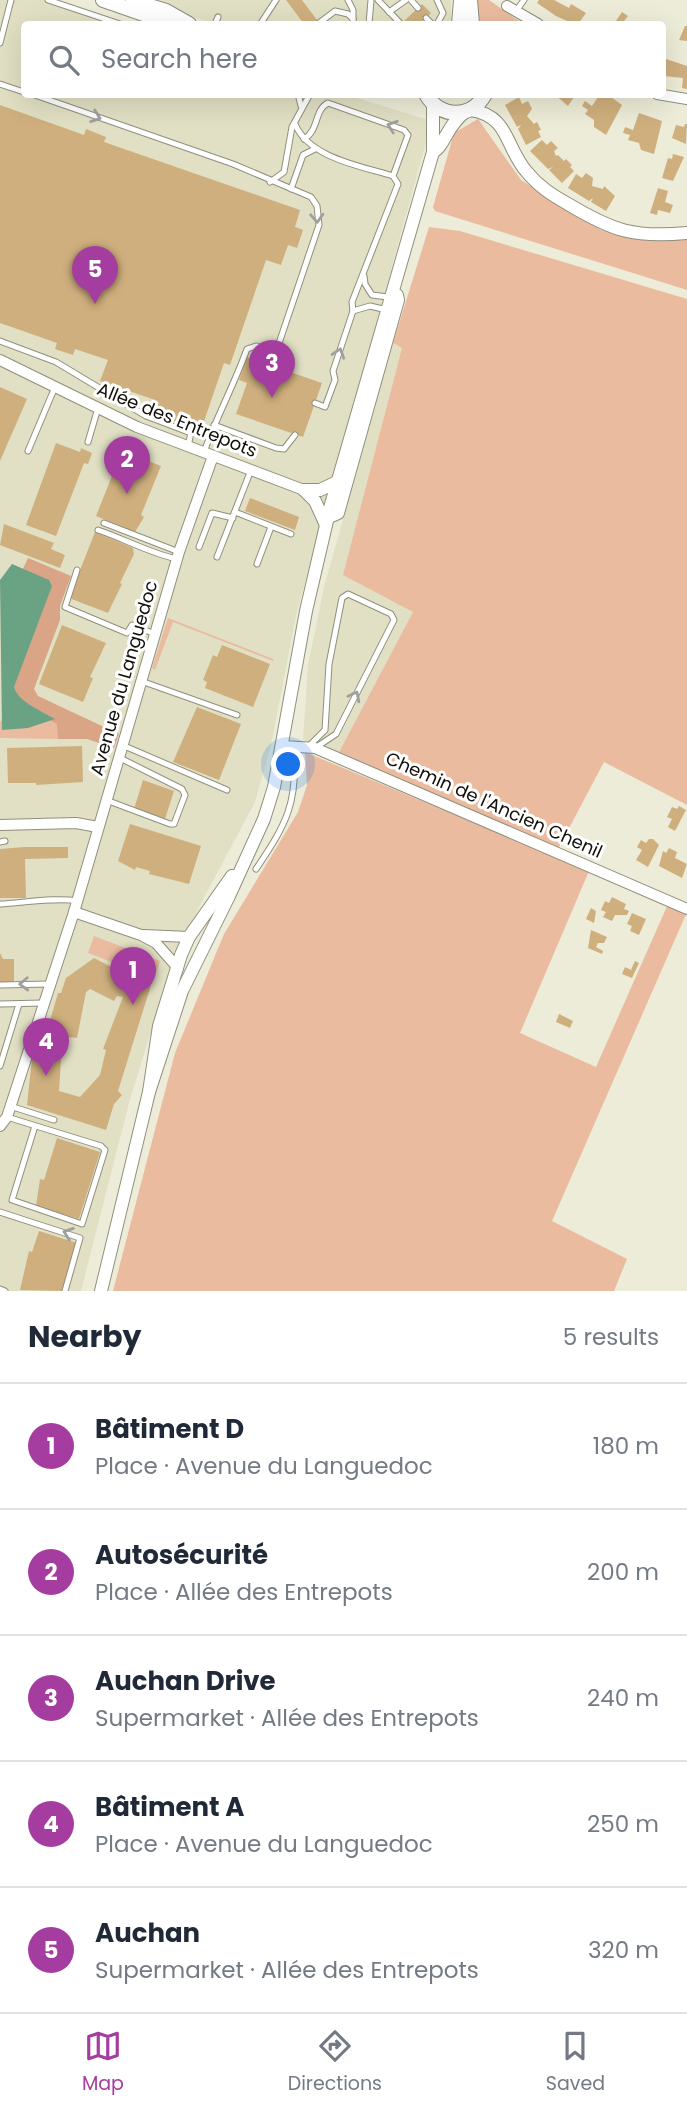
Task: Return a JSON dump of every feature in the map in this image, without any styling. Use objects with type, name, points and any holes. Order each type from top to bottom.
[{"type":"main road","points":[[103,0],[163,21]]},
{"type":"main road","points":[[128,0],[166,12],[183,21]]},
{"type":"main road","points":[[459,21],[461,0]]},
{"type":"main road","points":[[470,0],[472,21]]},
{"type":"main road","points":[[428,98],[448,113],[468,111],[482,98]]},
{"type":"street","points":[[511,8],[533,21]]},
{"type":"street","points":[[666,96],[687,99]]},
{"type":"street","points":[[328,517],[338,513],[433,152],[427,98]]},
{"type":"street","points":[[487,98],[491,115],[503,130],[519,162],[537,184],[604,226],[651,235],[687,233]]},
{"type":"street","points":[[433,152],[438,150],[450,124],[468,111],[491,115]]},
{"type":"street","points":[[101,1291],[149,1092],[171,1024],[187,978],[264,819],[288,746],[306,611],[328,517],[386,310],[395,295]]},
{"type":"street","name":"Allée des Entrepots","points":[[0,360],[98,408],[208,454],[309,491]]},
{"type":"street","name":"Avenue du Languedoc","points":[[6,1117],[75,906],[208,454]]},
{"type":"street","points":[[328,517],[309,491],[337,482]]},
{"type":"street","name":"Chemin de l'Ancien Chenil","points":[[288,746],[311,748],[687,909]]},
{"type":"street","points":[[0,825],[76,823],[98,827]]},
{"type":"street","points":[[149,1092],[159,1026],[189,937],[243,862]]},
{"type":"street","points":[[75,906],[156,943],[178,968]]},
{"type":"street","points":[[141,935],[189,937]]},
{"type":"street","points":[[171,1024],[172,1006],[186,970],[189,937]]},
{"type":"street","points":[[178,968],[187,956],[204,944]]},
{"type":"lane","points":[[0,43],[12,0]]},
{"type":"lane","points":[[48,0],[111,21]]},
{"type":"lane","points":[[262,21],[276,0]]},
{"type":"lane","points":[[369,21],[371,0]]},
{"type":"lane","points":[[379,0],[398,21]]},
{"type":"lane","points":[[389,12],[408,0],[418,8]]},
{"type":"lane","points":[[437,0],[443,13],[437,21]]},
{"type":"lane","points":[[511,8],[524,0]]},
{"type":"lane","points":[[352,1],[353,21]]},
{"type":"lane","points":[[322,21],[335,11],[348,13],[352,21]]},
{"type":"lane","points":[[216,21],[218,17]]},
{"type":"lane","points":[[426,18],[430,21]]},
{"type":"lane","points":[[0,84],[21,91]]},
{"type":"lane","points":[[43,98],[233,164],[311,197],[319,213],[319,225],[275,352],[256,346],[247,349],[232,390],[219,409],[208,454]]},
{"type":"lane","points":[[299,98],[301,106]]},
{"type":"lane","points":[[270,181],[284,172],[295,124],[307,98]]},
{"type":"lane","points":[[304,139],[314,132],[326,104],[404,130],[408,135],[393,176]]},
{"type":"lane","points":[[295,124],[304,139],[318,150],[393,176],[398,184],[352,302],[353,311],[325,407],[315,403]]},
{"type":"lane","points":[[291,189],[303,155],[310,150],[318,150]]},
{"type":"lane","points":[[364,276],[365,284],[372,295],[382,298],[395,295]]},
{"type":"lane","points":[[353,311],[370,306],[386,310]]},
{"type":"lane","points":[[0,341],[56,362],[146,416],[191,433],[188,446]]},
{"type":"lane","points":[[28,451],[55,387]]},
{"type":"lane","points":[[88,442],[98,408]]},
{"type":"lane","points":[[214,425],[284,449],[295,435]]},
{"type":"lane","points":[[217,557],[251,470]]},
{"type":"lane","points":[[199,547],[212,513],[234,515],[290,534]]},
{"type":"lane","points":[[104,523],[178,555]]},
{"type":"lane","points":[[257,564],[271,527]]},
{"type":"lane","points":[[98,530],[138,544],[156,555],[178,555]]},
{"type":"lane","points":[[77,570],[65,607],[127,633],[132,625],[155,634]]},
{"type":"lane","points":[[348,594],[391,614],[394,620],[334,736],[311,748],[323,735],[329,661],[342,598],[348,594]]},
{"type":"lane","points":[[141,681],[237,715]]},
{"type":"lane","points":[[325,718],[339,727]]},
{"type":"lane","points":[[122,745],[227,790]]},
{"type":"lane","points":[[256,869],[285,826],[295,790],[288,746]]},
{"type":"lane","points":[[106,800],[174,824],[185,795],[182,789],[118,757]]},
{"type":"lane","points":[[0,904],[48,903],[63,898],[75,906]]},
{"type":"lane","points":[[0,985],[49,984]]},
{"type":"lane","points":[[0,1004],[43,1003]]},
{"type":"lane","points":[[0,1066],[19,1004]]},
{"type":"lane","points":[[6,1117],[54,1120]]},
{"type":"lane","points":[[6,1117],[35,1126],[105,1150],[82,1224],[12,1200],[35,1126]]},
{"type":"lane","points":[[0,1212],[80,1238],[65,1291]]},
{"type":"shaded area","points":[[0,0],[48,0],[116,21],[21,21],[21,98],[357,98],[432,121],[297,611],[271,745],[255,802],[199,907],[165,986],[129,1103],[81,1291],[0,1291]]},
{"type":"shaded area","points":[[138,0],[451,0],[450,21],[205,21]]},
{"type":"shaded area","points":[[476,0],[489,0],[519,21],[480,21]]},
{"type":"shaded area","points":[[478,119],[521,180],[601,230],[637,238],[687,239],[687,290],[435,211],[433,207],[454,133]]},
{"type":"shaded area","points":[[429,227],[460,231],[687,299],[687,805],[604,762],[558,849],[338,754],[413,612],[343,575],[402,348],[393,343]]},
{"type":"shaded area","points":[[393,343],[403,347],[413,612],[338,754],[303,740],[308,665],[324,587]]},
{"type":"shaded area","points":[[28,558],[71,576],[60,606],[60,620],[34,689],[38,696],[119,734],[114,748],[87,739],[58,739],[57,724],[12,698],[21,573]]},
{"type":"shaded area","points":[[12,564],[49,580],[52,586],[14,687],[26,702],[55,719],[28,728],[2,730],[0,580]]},
{"type":"shaded area","points":[[168,618],[273,661],[173,622],[155,670],[152,668]]},
{"type":"shaded area","points":[[20,704],[60,724],[58,739],[0,738],[0,722]]},
{"type":"shaded area","points":[[305,752],[589,871],[520,1033],[596,1067],[668,904],[687,912],[552,1221],[627,1259],[614,1291],[113,1291],[175,1053],[224,934],[298,812],[307,785]]},
{"type":"shaded area","points":[[94,936],[160,961],[154,978],[88,953]]},
{"type":"building","points":[[286,0],[302,0],[318,21],[302,21]]},
{"type":"building","points":[[539,0],[554,0],[569,8],[571,4],[586,13],[580,21],[567,21],[537,3]]},
{"type":"building","points":[[422,4],[431,13],[422,21],[404,21]]},
{"type":"building","points":[[622,12],[628,16],[624,21],[616,21]]},
{"type":"building","points":[[685,26],[687,41],[679,40]]},
{"type":"building","points":[[666,59],[687,66],[687,89],[682,88],[683,78],[666,76]]},
{"type":"building","points":[[517,98],[522,104],[528,101],[532,109],[527,116],[534,124],[537,122],[541,137],[526,145],[518,129],[521,125],[517,127],[505,105]]},
{"type":"building","points":[[559,98],[573,98],[568,106]]},
{"type":"building","points":[[597,98],[612,98],[622,105],[606,135],[594,127],[594,120],[585,114],[588,110],[582,106],[585,101],[592,106]]},
{"type":"building","points":[[0,105],[84,135],[86,129],[106,137],[104,142],[300,210],[295,227],[303,230],[297,248],[288,245],[281,265],[266,260],[230,365],[224,363],[201,430],[151,413],[155,400],[100,381],[108,360],[75,349],[73,355],[55,349],[57,343],[0,323]]},
{"type":"building","points":[[639,113],[662,121],[654,154],[641,150],[639,143],[628,140],[630,135],[623,133],[625,127],[633,130]]},
{"type":"building","points":[[685,124],[686,144],[672,138],[676,125],[684,127]]},
{"type":"building","points":[[542,140],[547,145],[551,141],[558,148],[554,151],[556,156],[564,161],[566,159],[572,165],[570,167],[574,171],[562,183],[549,170],[553,167],[548,169],[530,151]]},
{"type":"building","points":[[673,154],[684,157],[673,181],[662,178],[668,158],[672,159]]},
{"type":"building","points":[[586,173],[593,178],[592,186],[603,189],[604,186],[615,196],[606,211],[591,202],[593,198],[589,201],[568,188],[576,174],[582,178]]},
{"type":"building","points":[[658,188],[668,191],[665,202],[673,205],[670,213],[658,210],[657,215],[650,213]]},
{"type":"building","points":[[247,357],[322,383],[303,437],[236,414],[247,383],[239,380]]},
{"type":"building","points":[[0,387],[27,399],[0,461]]},
{"type":"building","points":[[56,443],[80,452],[81,448],[92,453],[88,464],[84,463],[56,536],[26,525]]},
{"type":"building","points":[[122,451],[161,466],[141,515],[144,517],[135,532],[96,516]]},
{"type":"building","points":[[250,498],[299,517],[295,530],[245,511]]},
{"type":"building","points":[[4,524],[54,543],[51,549],[65,555],[60,568],[0,545]]},
{"type":"building","points":[[95,532],[133,548],[134,554],[108,613],[69,598]]},
{"type":"building","points":[[62,625],[106,643],[90,677],[93,678],[83,702],[39,684]]},
{"type":"building","points":[[222,645],[270,664],[253,707],[205,688],[207,682],[203,680],[213,655],[217,657]]},
{"type":"building","points":[[197,707],[241,724],[219,780],[173,762]]},
{"type":"building","points":[[82,746],[83,782],[36,785],[8,783],[7,748]]},
{"type":"building","points":[[143,780],[174,791],[165,819],[134,809]]},
{"type":"building","points":[[679,806],[686,810],[675,831],[668,827],[672,819],[667,817],[672,807],[677,809]]},
{"type":"building","points":[[130,824],[201,846],[189,884],[149,874],[150,871],[136,867],[135,870],[118,861]]},
{"type":"building","points":[[649,839],[659,845],[648,867],[636,860],[642,850],[637,847],[641,840],[646,843]]},
{"type":"building","points":[[68,847],[68,858],[25,859],[26,898],[0,898],[0,849]]},
{"type":"building","points":[[669,848],[677,852],[675,858],[687,864],[682,878],[659,866],[663,851],[666,853]]},
{"type":"building","points":[[612,897],[626,904],[624,909],[629,911],[627,915],[615,915],[612,921],[603,917],[606,912],[601,910],[605,901],[609,903]]},
{"type":"building","points":[[591,908],[596,911],[594,923],[586,919]]},
{"type":"building","points":[[632,913],[646,919],[639,935],[630,931],[632,926],[627,924]]},
{"type":"building","points":[[591,930],[607,937],[604,943],[598,943],[596,947],[603,951],[602,954],[588,948]]},
{"type":"building","points":[[0,953],[3,959],[14,959],[14,982],[0,982]]},
{"type":"building","points":[[94,958],[127,975],[152,982],[118,1091],[122,1095],[114,1104],[106,1130],[27,1105],[32,1058],[39,1059],[58,993],[61,993],[66,978]],"holes":[[[90,989],[114,1001],[117,996],[123,997],[103,1049],[106,1050],[100,1075],[80,1097],[59,1091],[61,1060],[69,1037],[77,1038],[86,992]]]},
{"type":"building","points":[[635,961],[639,963],[632,978],[622,974],[625,967],[631,970]]},
{"type":"building","points":[[559,1014],[573,1021],[570,1028],[556,1022]]},
{"type":"building","points":[[57,1138],[100,1152],[79,1219],[36,1206],[40,1179],[44,1180]]},
{"type":"building","points":[[39,1231],[77,1243],[62,1291],[20,1290],[29,1251],[32,1252]]},
{"type":"place","name":"Auchan","points":[[95,304]]},
{"type":"place","name":"Auchan Drive","points":[[272,398]]},
{"type":"place","name":"Autosécurité","points":[[127,494]]},
{"type":"place","name":"Bâtiment D","points":[[133,1005]]},
{"type":"place","name":"Bâtiment A","points":[[46,1076]]}]
